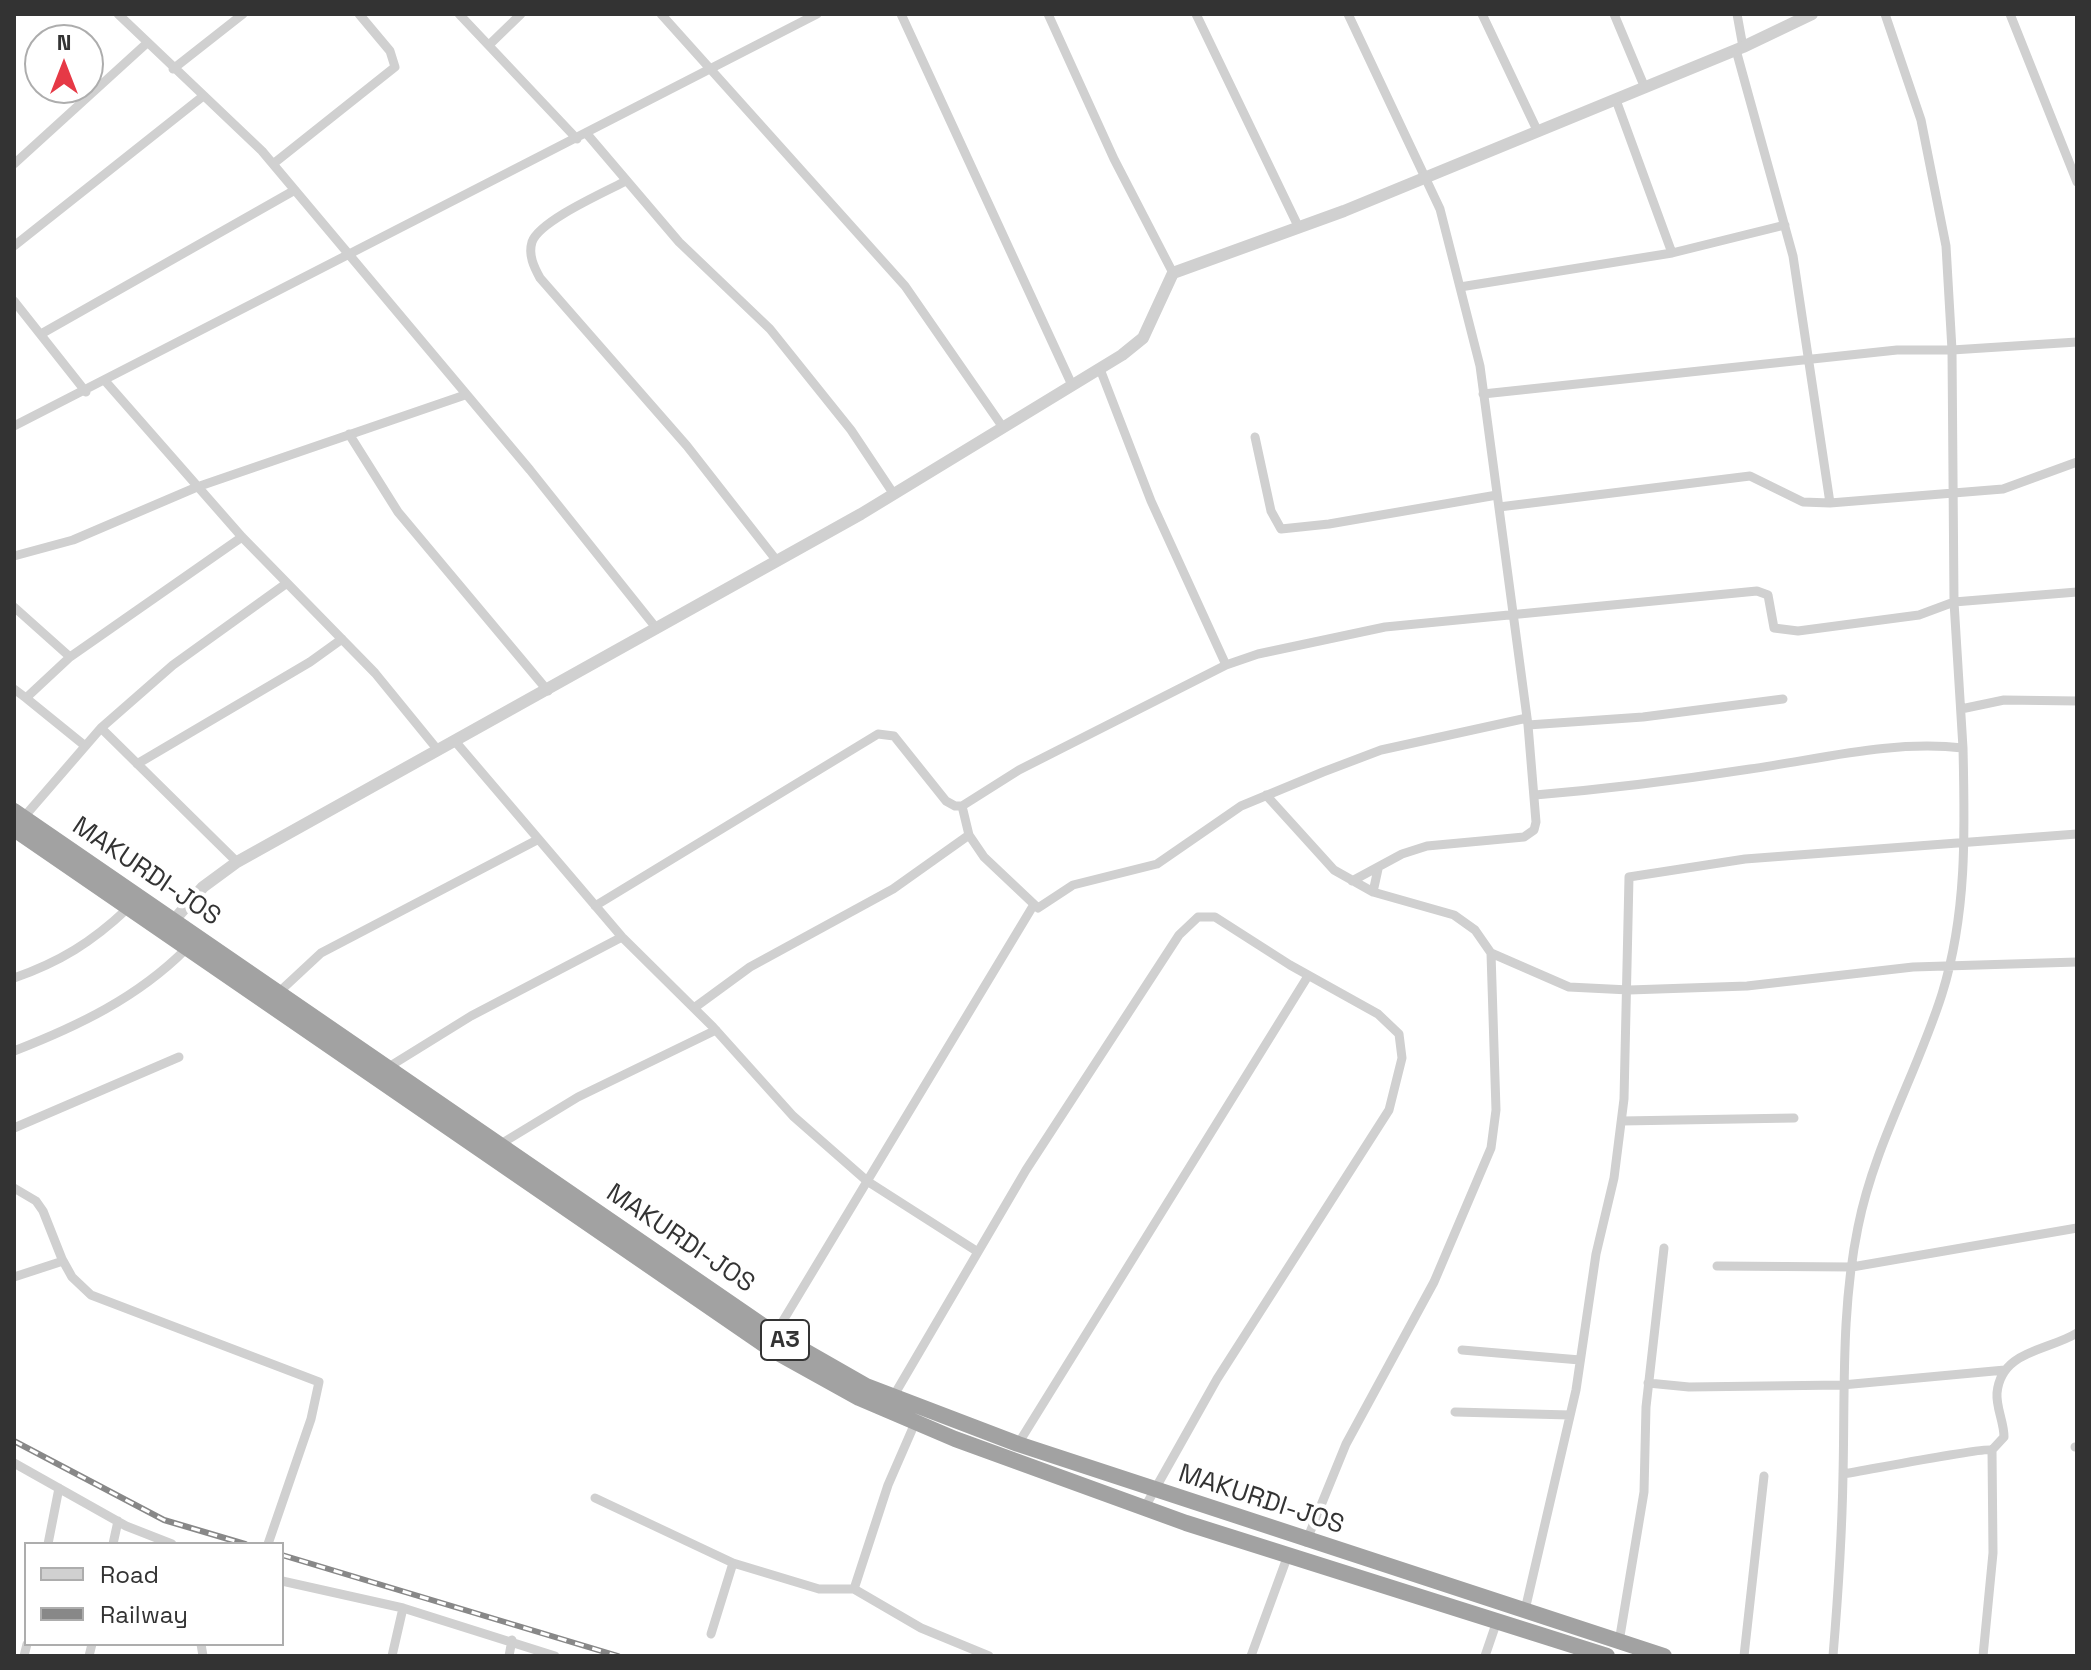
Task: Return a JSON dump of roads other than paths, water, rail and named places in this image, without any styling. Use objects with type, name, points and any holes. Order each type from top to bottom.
[{"type":"highway","name":"MAKURDI-JOS","points":[[17,819],[127,909],[769,1348],[859,1398],[915,1423],[1145,1507],[1607,1656]]},
{"type":"highway","name":"MAKURDI-JOS","points":[[17,819],[174,919],[775,1334],[855,1380],[1018,1444],[1306,1542],[1664,1656]]},
{"type":"street","points":[[118,14],[202,97],[238,124],[657,629]]},
{"type":"street","points":[[173,69],[243,14]]},
{"type":"street","points":[[273,164],[395,67],[390,51],[376,39],[359,14]]},
{"type":"street","points":[[459,14],[626,181],[679,242],[770,329],[851,430],[893,493]]},
{"type":"street","points":[[489,45],[521,14]]},
{"type":"street","points":[[661,14],[905,286],[1002,426]]},
{"type":"street","points":[[14,426],[106,382],[817,14]]},
{"type":"street","points":[[901,14],[1072,385]]},
{"type":"street","points":[[1048,14],[1114,159],[1173,273]]},
{"type":"street","points":[[1196,14],[1299,228]]},
{"type":"street","points":[[1348,14],[1405,139],[1427,177],[1460,287],[1483,394],[1527,721],[1536,822],[1534,830],[1524,837],[1445,842],[1402,854],[1352,881]]},
{"type":"street","points":[[1482,14],[1537,130]]},
{"type":"street","points":[[1614,14],[1645,88]]},
{"type":"street","points":[[1737,14],[1740,48],[1785,225],[1830,503]]},
{"type":"street","points":[[163,933],[203,887],[237,862],[777,561],[1100,369],[1143,338],[1173,273],[1299,228],[1427,177],[1740,48],[1812,14]]},
{"type":"street","points":[[1833,1656],[1843,1474],[1842,1385],[1852,1267],[1870,1180],[1942,992],[1958,921],[1965,844],[1954,602],[1952,350],[1946,246],[1921,120],[1885,14]]},
{"type":"street","points":[[2010,14],[2077,182]]},
{"type":"street","points":[[14,164],[147,43]]},
{"type":"street","points":[[14,246],[202,97]]},
{"type":"street","points":[[1616,100],[1672,253]]},
{"type":"street","points":[[626,181],[541,229],[533,238],[531,260],[540,278],[687,446],[777,561]]},
{"type":"street","points":[[41,334],[295,190]]},
{"type":"street","points":[[1460,287],[1672,253],[1785,225]]},
{"type":"street","points":[[14,301],[86,392]]},
{"type":"street","points":[[1483,394],[1897,350],[1952,350],[2077,342]]},
{"type":"street","points":[[1100,369],[1151,501],[1226,665]]},
{"type":"street","points":[[106,382],[242,537],[342,639],[437,749]]},
{"type":"street","points":[[14,556],[73,540],[197,487],[465,395]]},
{"type":"street","points":[[349,434],[398,512],[548,691]]},
{"type":"street","points":[[1255,437],[1271,511],[1281,529],[1329,524],[1497,495]]},
{"type":"street","points":[[1499,507],[1750,476],[1803,502],[1830,503],[2003,489],[2077,462]]},
{"type":"street","points":[[26,698],[70,657],[242,537]]},
{"type":"street","points":[[17,819],[101,728],[173,665],[287,583]]},
{"type":"street","points":[[595,906],[878,734],[894,736],[946,801],[962,806],[1019,770],[1226,665],[1347,633],[1757,591],[1768,595],[1774,628],[1798,631],[1919,615],[1954,602],[2077,592]]},
{"type":"street","points":[[14,607],[70,657]]},
{"type":"street","points":[[137,764],[310,662],[342,639]]},
{"type":"street","points":[[14,689],[84,745]]},
{"type":"street","points":[[962,806],[969,835],[984,857],[1033,906],[1044,906],[1073,885],[1157,864],[1241,806],[1381,750],[1527,721],[1643,717],[1783,699]]},
{"type":"street","points":[[1961,709],[2004,700],[2077,701]]},
{"type":"street","points":[[101,728],[237,862]]},
{"type":"street","points":[[454,740],[622,937],[716,1030],[793,1116],[867,1181],[978,1252]]},
{"type":"street","points":[[1535,795],[1747,770],[1883,747],[1928,744],[1963,748]]},
{"type":"street","points":[[1266,795],[1334,870],[1373,892],[1454,915],[1475,930],[1491,953],[1569,987],[1629,990],[1747,986],[1948,966],[2077,962]]},
{"type":"street","points":[[1525,1610],[1570,1415],[1622,1121],[1629,990],[1627,882],[1631,875],[1745,859],[2077,834]]},
{"type":"street","points":[[694,1008],[750,967],[893,889],[969,835]]},
{"type":"street","points":[[278,993],[321,953],[537,840]]},
{"type":"street","points":[[1373,892],[1378,869]]},
{"type":"street","points":[[775,1334],[1033,906]]},
{"type":"street","points":[[14,978],[57,962],[87,945],[127,909]]},
{"type":"street","points":[[893,1397],[1034,1158],[1189,923],[1198,917],[1215,917],[1308,976],[1378,1014],[1399,1034],[1402,1058],[1389,1110],[1217,1379],[1145,1507]]},
{"type":"street","points":[[387,1068],[471,1016],[622,937]]},
{"type":"street","points":[[14,1051],[56,1035],[127,998],[158,977],[186,949]]},
{"type":"street","points":[[1306,1542],[1346,1444],[1434,1282],[1491,1148],[1496,1110],[1491,953]]},
{"type":"street","points":[[1018,1444],[1308,976]]},
{"type":"street","points":[[499,1145],[578,1097],[716,1030]]},
{"type":"street","points":[[14,1128],[179,1057]]},
{"type":"street","points":[[1622,1121],[1794,1118]]},
{"type":"street","points":[[14,1188],[36,1201],[72,1277],[91,1295],[319,1382],[311,1419],[269,1542]]},
{"type":"street","points":[[1717,1266],[1852,1267],[2077,1228]]},
{"type":"street","points":[[1619,1642],[1644,1492],[1648,1383],[1664,1248]]},
{"type":"street","points":[[14,1277],[63,1261]]},
{"type":"street","points":[[1983,1656],[1993,1553],[1992,1450],[2004,1437],[1997,1392],[2005,1370],[2015,1360],[2077,1333]]},
{"type":"street","points":[[1462,1350],[1580,1360]]},
{"type":"street","points":[[1648,1383],[1689,1387],[1842,1385],[2005,1370]]},
{"type":"street","points":[[1455,1412],[1570,1415]]},
{"type":"street","points":[[854,1589],[888,1485],[915,1423]]},
{"type":"street","points":[[1843,1474],[1925,1461],[1980,1448],[1992,1450]]},
{"type":"street","points":[[14,1463],[118,1521],[167,1542]]},
{"type":"street","points":[[1744,1656],[1764,1476]]},
{"type":"street","points":[[48,1542],[59,1488]]},
{"type":"street","points":[[595,1498],[733,1563],[819,1589],[854,1589],[921,1628],[989,1656]]},
{"type":"street","points":[[113,1542],[118,1521]]},
{"type":"street","points":[[1251,1656],[1288,1555]]},
{"type":"street","points":[[711,1634],[733,1563]]},
{"type":"street","points":[[284,1581],[403,1608],[555,1656]]},
{"type":"street","points":[[392,1656],[403,1608]]},
{"type":"street","points":[[1485,1656],[1497,1621]]},
{"type":"street","points":[[509,1656],[512,1640]]},
{"type":"railway","points":[[14,1441],[164,1520],[238,1542]]},
{"type":"railway","points":[[284,1556],[618,1656]]}]
